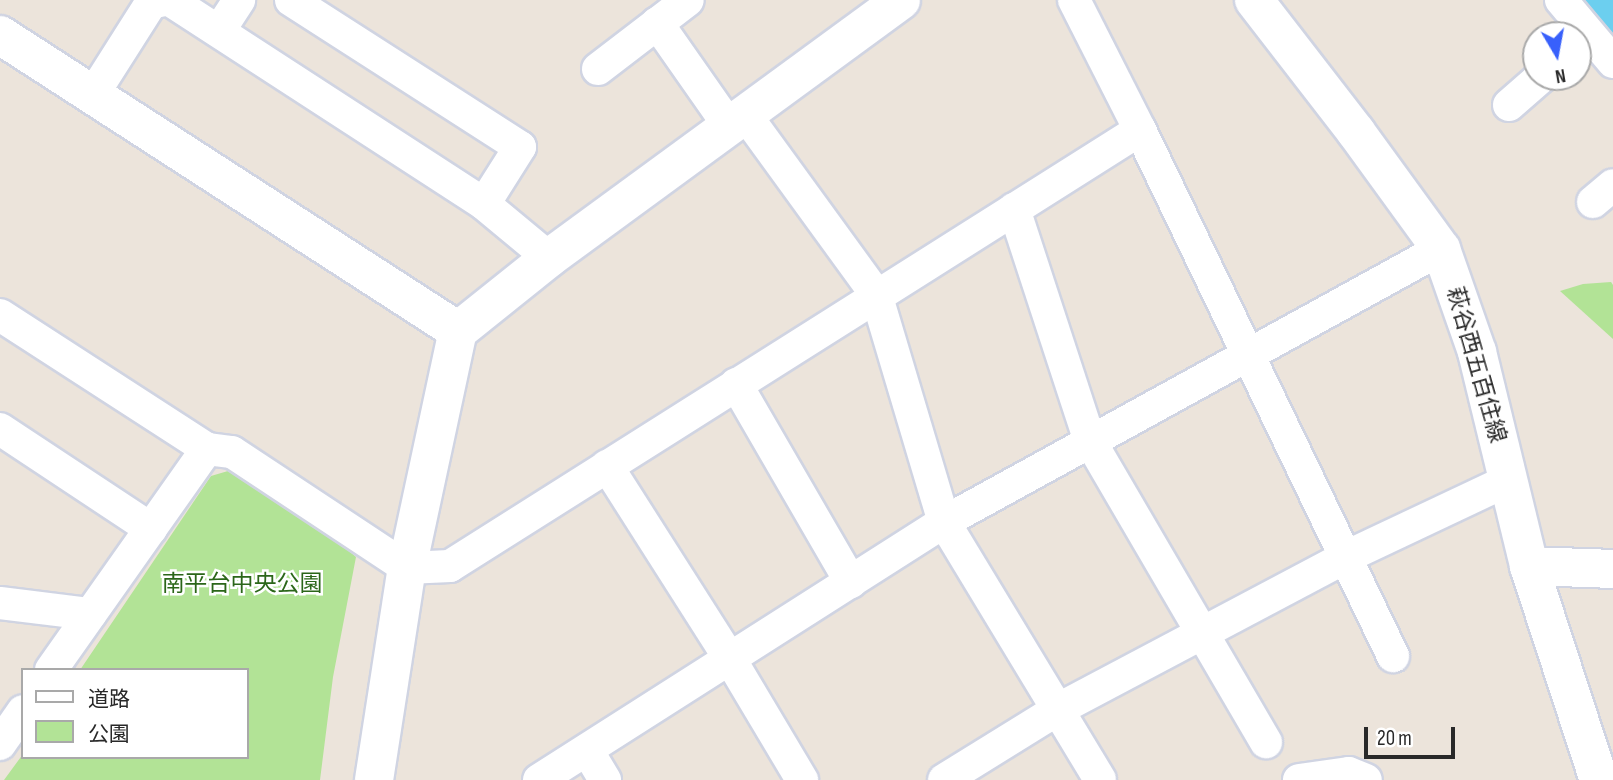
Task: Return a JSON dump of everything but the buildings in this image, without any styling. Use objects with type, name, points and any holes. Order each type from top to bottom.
[{"type":"street","points":[[92,96],[151,3],[164,0]]},
{"type":"street","points":[[170,0],[484,204],[549,258]]},
{"type":"street","points":[[219,31],[239,0]]},
{"type":"street","points":[[291,0],[520,147],[484,204]]},
{"type":"street","points":[[598,69],[688,0]]},
{"type":"street","points":[[374,780],[407,568],[458,331],[549,258],[901,0]]},
{"type":"street","points":[[1074,0],[1169,184],[1247,355],[1393,656]]},
{"type":"street","points":[[1560,0],[1573,21]]},
{"type":"street","name":"萩谷西五百住線","points":[[1259,2],[1441,249],[1477,352],[1529,566],[1599,780]]},
{"type":"street","points":[[657,23],[876,294],[944,522],[1100,780]]},
{"type":"street","points":[[0,35],[458,331]]},
{"type":"street","points":[[1592,45],[1613,62]]},
{"type":"street","points":[[1508,105],[1524,91]]},
{"type":"street","points":[[0,315],[207,449],[232,452],[407,568],[450,566],[876,294],[1140,130]]},
{"type":"street","points":[[1014,209],[1090,441],[1266,742]]},
{"type":"street","points":[[539,780],[944,522],[1441,249]]},
{"type":"street","points":[[736,384],[850,582]]},
{"type":"street","points":[[0,429],[151,529]]},
{"type":"street","points":[[52,668],[207,449]]},
{"type":"street","points":[[607,466],[730,659],[802,780]]},
{"type":"street","points":[[944,780],[1057,710],[1346,557],[1507,481]]},
{"type":"street","points":[[1529,566],[1613,569]]},
{"type":"street","points":[[0,603],[90,614]]},
{"type":"street","points":[[0,744],[21,714]]},
{"type":"street","points":[[587,750],[606,780]]},
{"type":"street","points":[[1299,780],[1349,773],[1366,780]]},
{"type":"green space","points":[[1611,282],[1613,339],[1560,291],[1583,284]]},
{"type":"green space","name":"南平台中央公園","points":[[228,471],[333,537],[356,557],[333,677],[320,780],[4,780],[21,757],[21,759],[248,759],[248,668],[81,668],[211,476]]},
{"type":"waterway","points":[[1596,0],[1613,19]]}]
